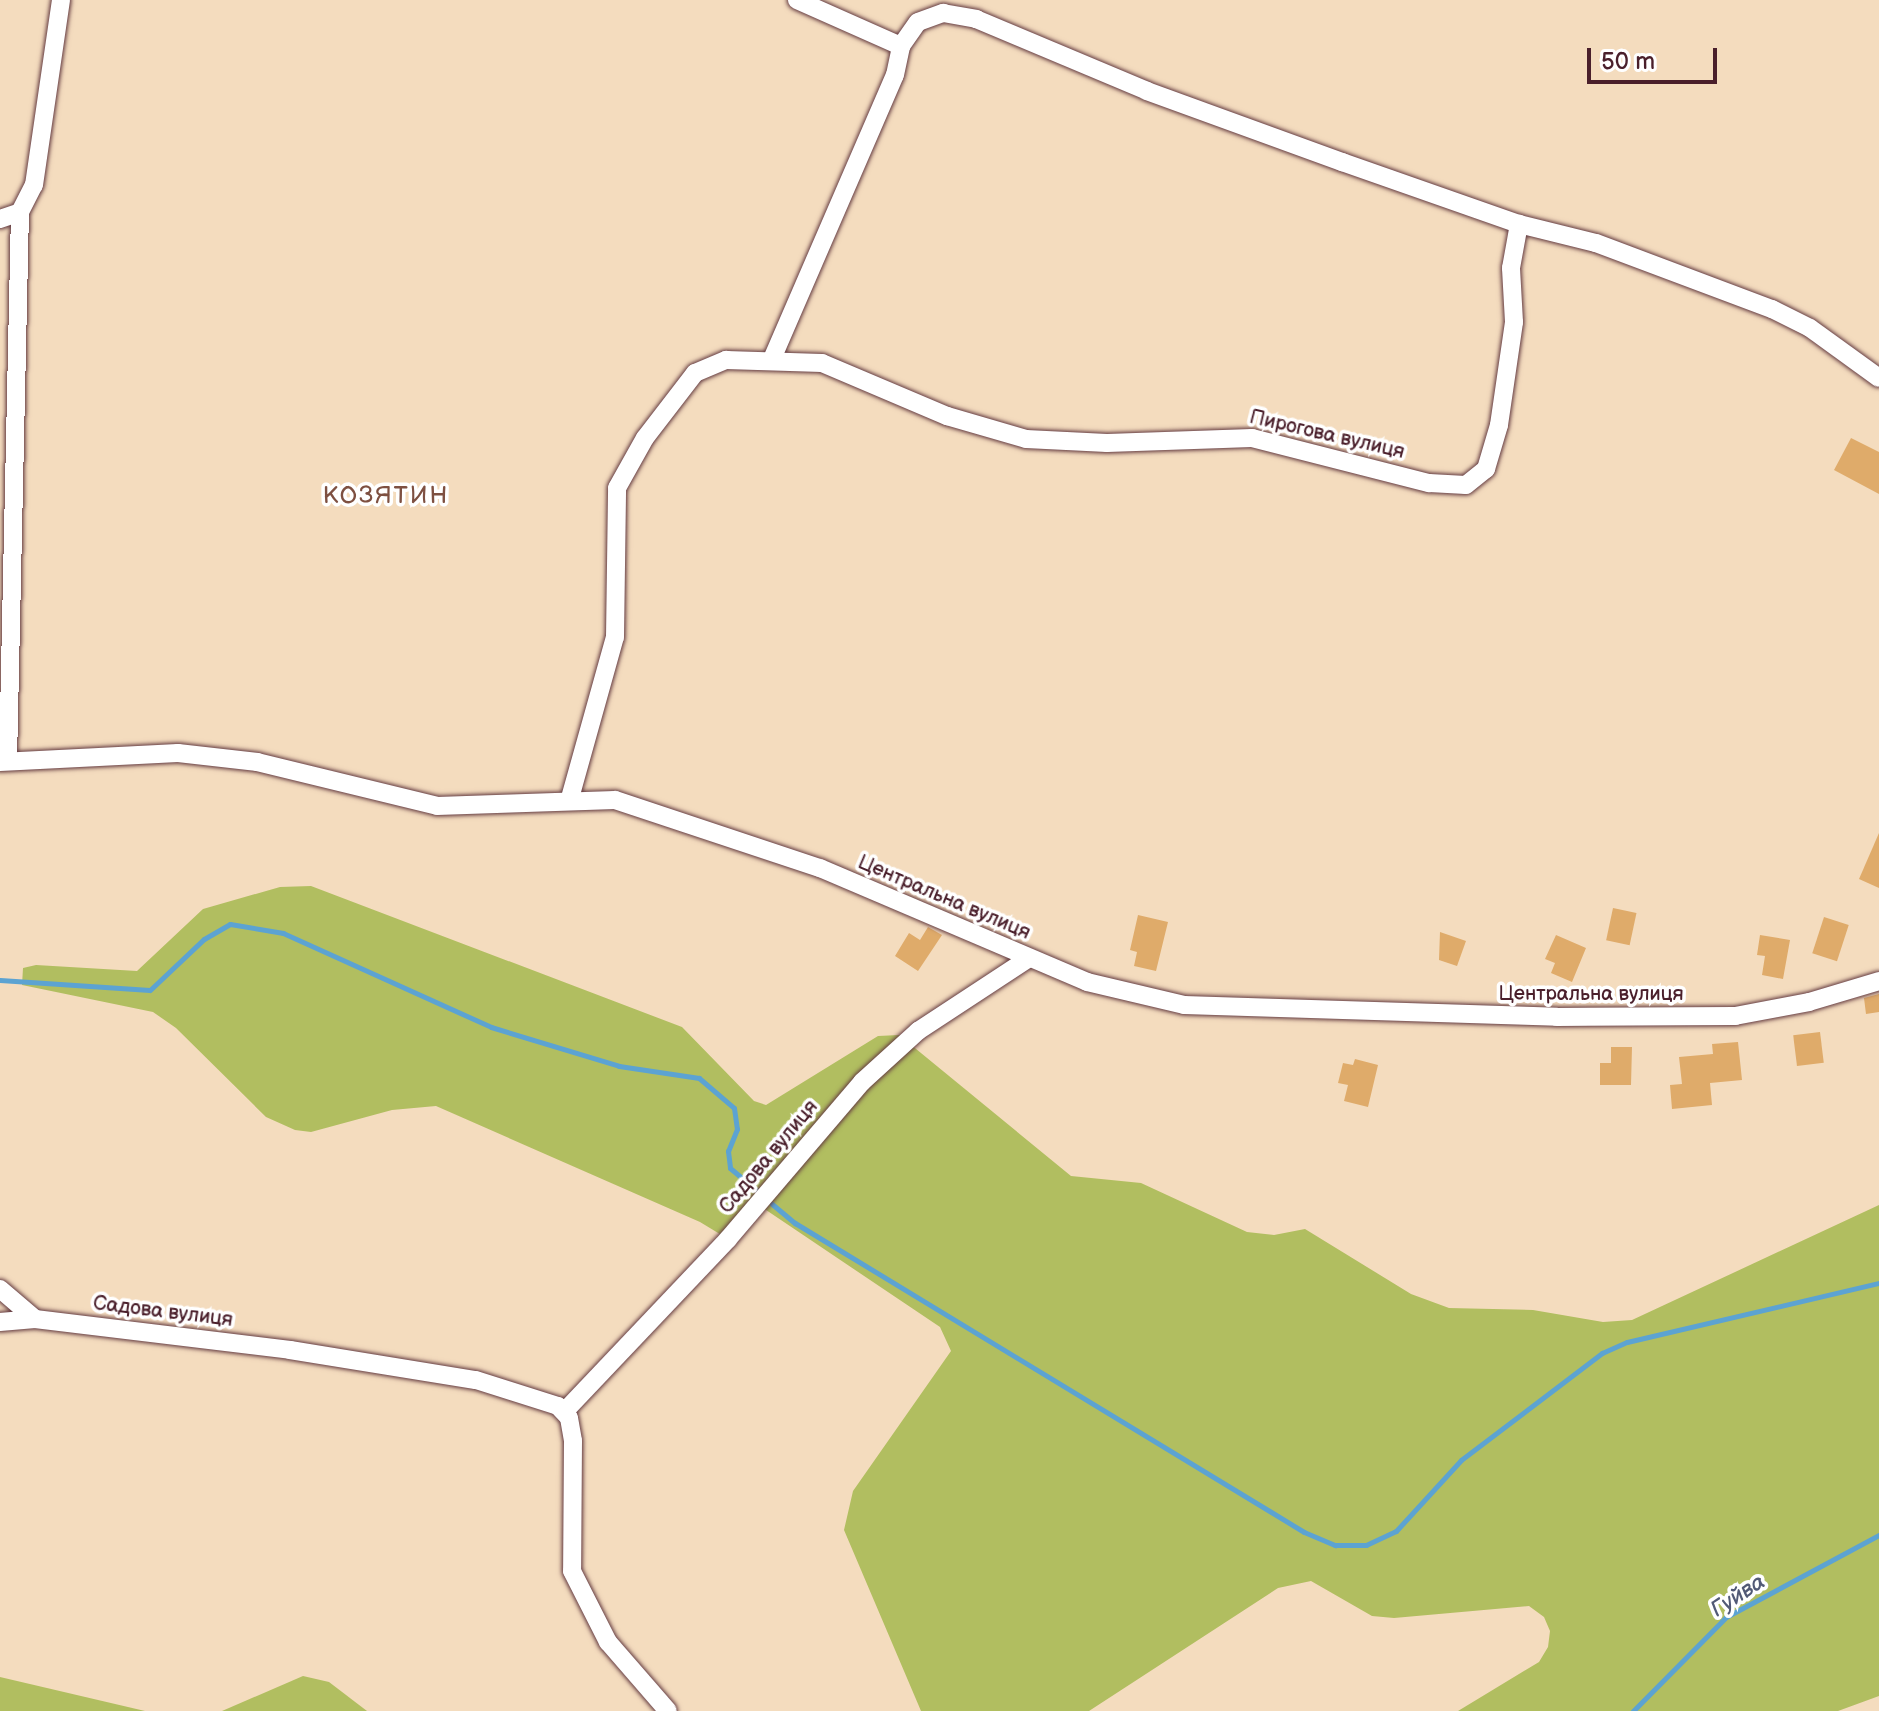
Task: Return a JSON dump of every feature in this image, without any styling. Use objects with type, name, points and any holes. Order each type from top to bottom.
[{"type":"street","points":[[4,761],[20,212],[37,175],[61,0]]},
{"type":"street","points":[[797,0],[901,46]]},
{"type":"street","points":[[772,359],[814,272],[895,75],[901,46],[911,29],[929,15],[976,19],[1147,91],[1519,224],[1596,243],[1772,309],[1810,328],[1879,378]]},
{"type":"street","points":[[0,219],[20,212]]},
{"type":"street","name":"Пирогова вулиця","points":[[570,798],[615,637],[614,503],[622,474],[695,373],[726,360],[772,359],[835,367],[947,416],[1026,439],[1107,443],[1252,438],[1429,483],[1466,485],[1486,469],[1499,425],[1514,322],[1511,268],[1519,224]]},
{"type":"street","name":"Центральна вулиця","points":[[4,761],[178,753],[257,762],[437,806],[490,807],[570,798],[625,802],[756,845],[954,923],[1105,989],[1184,1005],[1406,1014],[1735,1016],[1809,1002],[1879,981]]},
{"type":"street","name":"Садова вулиця","points":[[0,1322],[35,1319],[290,1350],[476,1380],[533,1395],[565,1411],[728,1239],[862,1082],[918,1031],[1029,958]]},
{"type":"street","points":[[0,1289],[35,1319]]},
{"type":"street","points":[[565,1411],[573,1441],[572,1571],[586,1608],[608,1642],[668,1711]]},
{"type":"green space","points":[[311,886],[682,1027],[754,1101],[766,1105],[878,1036],[899,1035],[1071,1176],[1141,1183],[1247,1232],[1274,1235],[1305,1229],[1411,1294],[1449,1308],[1533,1310],[1603,1322],[1632,1320],[1879,1205],[1879,1696],[1838,1711],[1458,1711],[1539,1662],[1548,1647],[1550,1631],[1544,1617],[1529,1606],[1394,1618],[1372,1616],[1311,1581],[1278,1588],[1089,1711],[921,1711],[844,1530],[853,1491],[951,1351],[940,1327],[757,1204],[728,1239],[700,1222],[436,1106],[392,1110],[311,1132],[295,1130],[266,1117],[176,1028],[153,1012],[22,985],[23,968],[36,965],[137,971],[203,909],[280,887]]},
{"type":"green space","points":[[303,1676],[329,1682],[367,1711],[222,1711]]},
{"type":"green space","points":[[0,1677],[145,1711],[0,1711]]},
{"type":"building","points":[[1851,438],[1879,452],[1879,494],[1834,470]]},
{"type":"building","points":[[1879,833],[1879,888],[1859,879]]},
{"type":"building","points":[[1613,908],[1636,913],[1630,945],[1606,940]]},
{"type":"building","points":[[1138,915],[1168,922],[1156,971],[1134,966],[1137,952],[1130,950]]},
{"type":"building","points":[[1824,917],[1849,925],[1837,961],[1812,953]]},
{"type":"building","points":[[928,927],[942,935],[918,971],[895,956],[909,933],[920,940]]},
{"type":"building","points":[[1440,932],[1466,941],[1457,966],[1439,960]]},
{"type":"building","points":[[1556,935],[1586,948],[1572,982],[1551,973],[1555,963],[1545,959]]},
{"type":"building","points":[[1760,935],[1790,940],[1783,979],[1762,975],[1765,956],[1757,955]]},
{"type":"building","points":[[1879,994],[1879,1012],[1866,1014],[1864,998]]},
{"type":"building","points":[[1820,1032],[1824,1063],[1797,1066],[1793,1035]]},
{"type":"building","points":[[1738,1042],[1742,1080],[1710,1083],[1712,1105],[1672,1109],[1670,1085],[1682,1084],[1679,1057],[1713,1054],[1712,1044]]},
{"type":"building","points":[[1611,1047],[1632,1047],[1631,1085],[1600,1085],[1600,1063],[1611,1063]]},
{"type":"building","points":[[1355,1059],[1378,1065],[1368,1107],[1344,1101],[1348,1085],[1338,1083],[1343,1063],[1353,1065]]},
{"type":"waterway","points":[[0,980],[150,990],[204,939],[230,924],[283,933],[491,1027],[619,1066],[699,1078],[734,1108],[737,1129],[728,1151],[730,1168],[757,1191]]},
{"type":"waterway","points":[[772,1204],[795,1223],[1304,1532],[1335,1545],[1366,1545],[1396,1531],[1461,1460],[1602,1353],[1627,1342],[1879,1283]]},
{"type":"waterway","name":"Гуйва","points":[[1633,1711],[1726,1617],[1879,1535]]},
{"type":"district","name":"КОЗЯТИН","points":[[386,496]]}]
